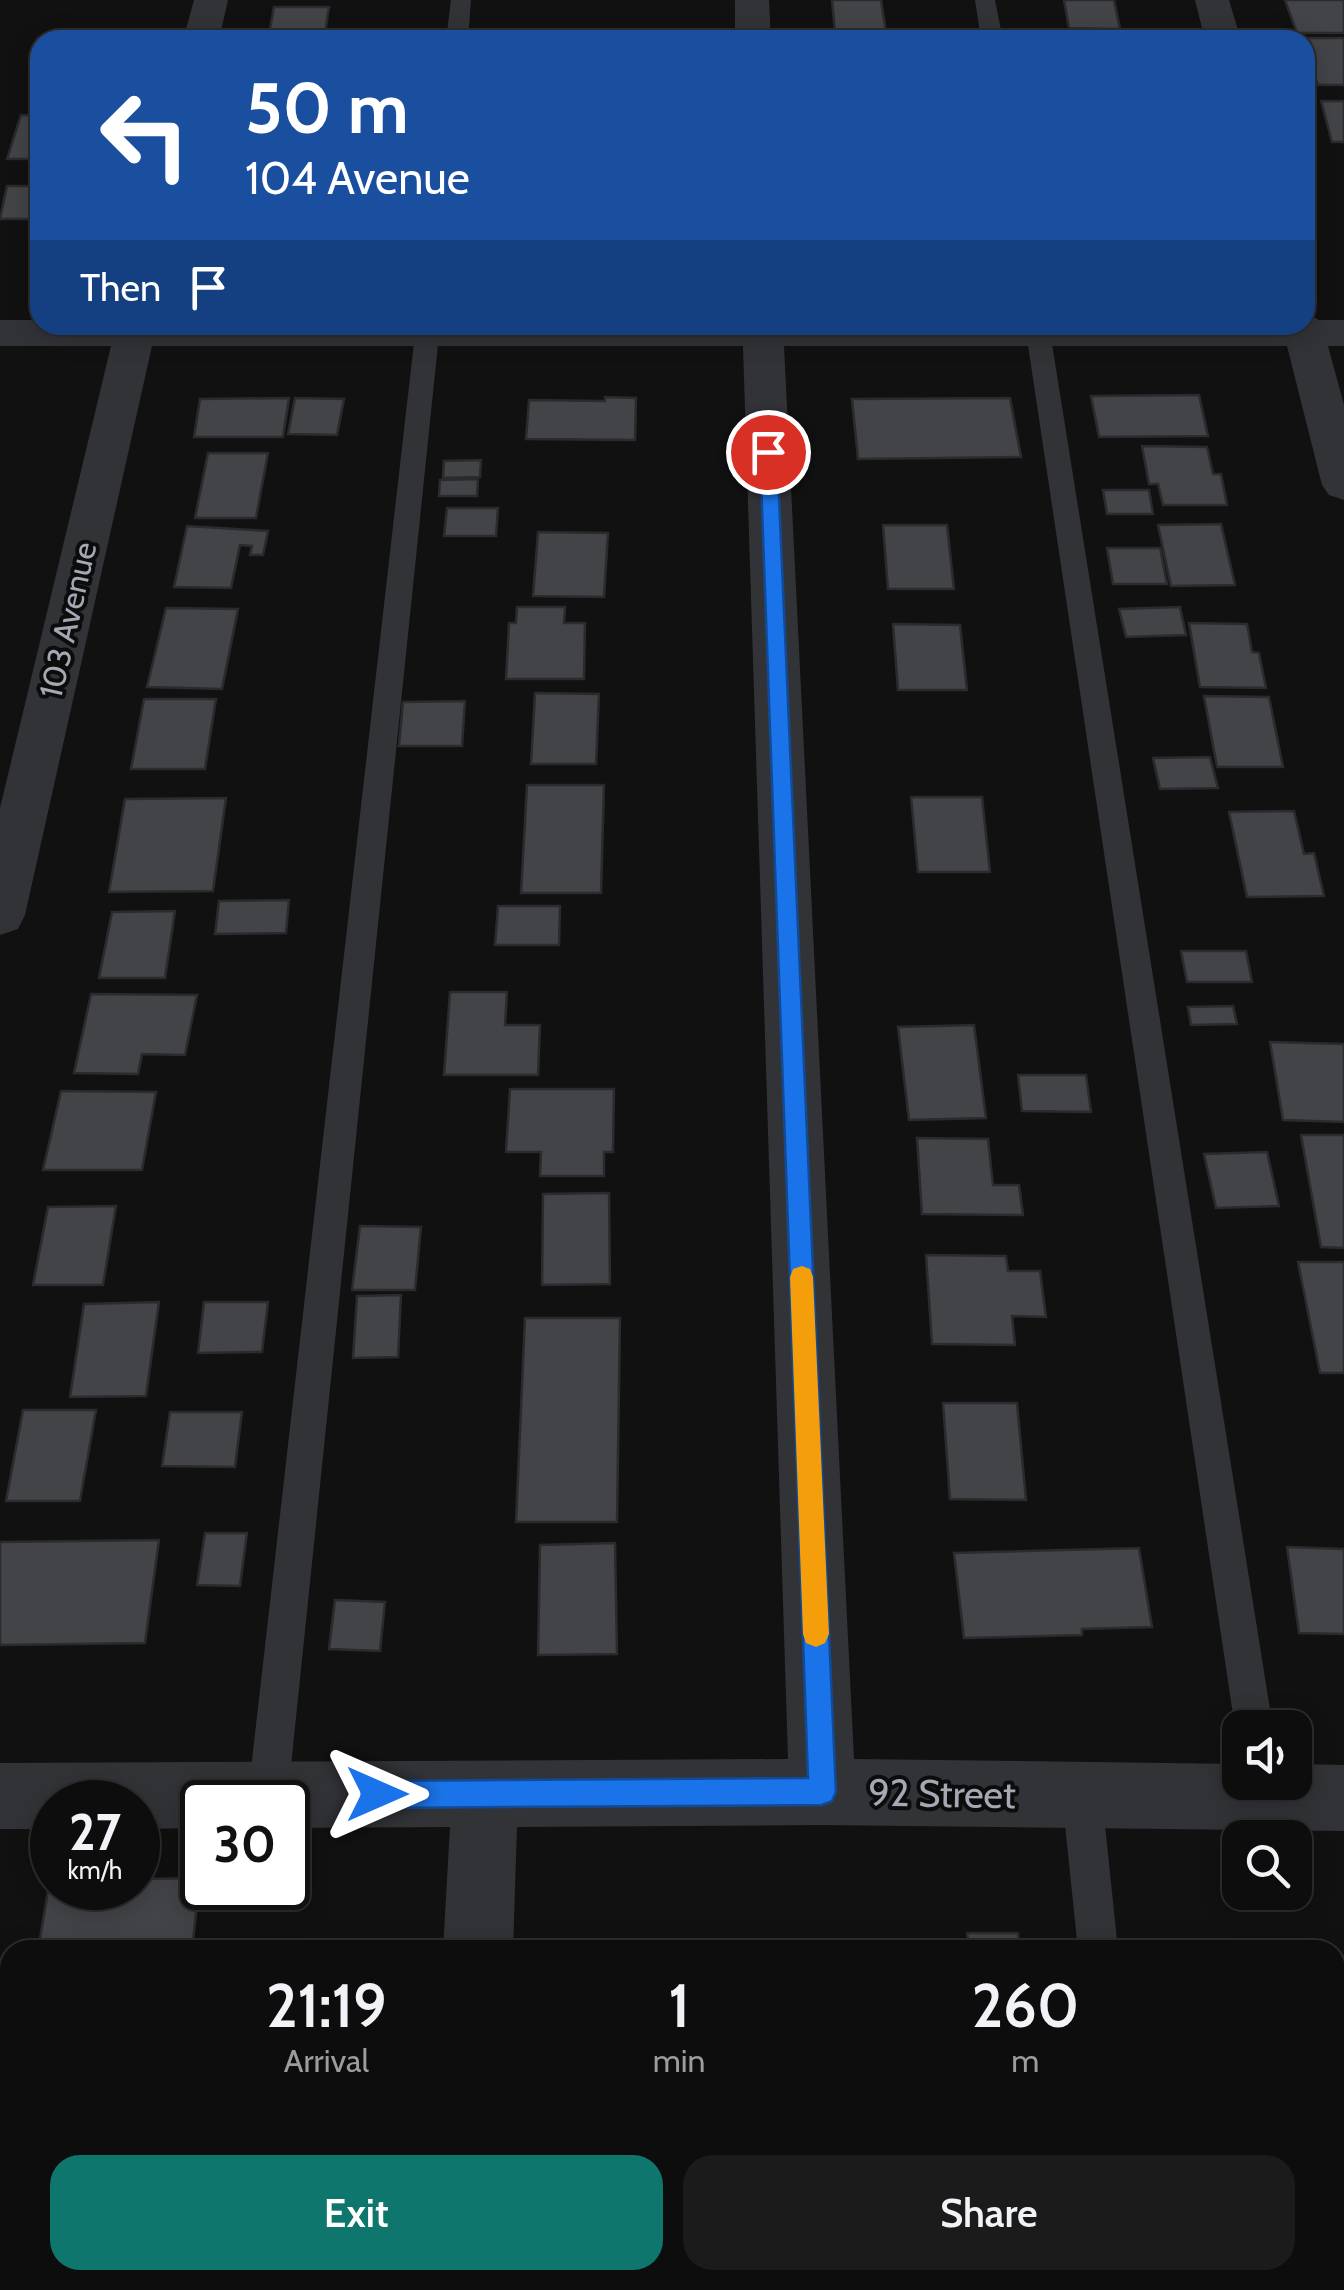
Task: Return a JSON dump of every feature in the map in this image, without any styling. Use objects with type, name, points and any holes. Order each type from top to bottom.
[{"type":"street","points":[[204,30],[211,0]]},
{"type":"street","points":[[752,0],[753,30]]},
{"type":"street","points":[[1212,0],[1220,30]]},
{"type":"street","points":[[1316,330],[1344,485]]},
{"type":"street","points":[[0,333],[30,332]]},
{"type":"street","name":"103 Avenue","points":[[0,915],[134,335]]},
{"type":"street","points":[[764,335],[822,1792]]},
{"type":"street","name":"92 Street","points":[[310,1795],[822,1792],[1082,1796],[1222,1791]]},
{"type":"street","points":[[478,1940],[485,1794]]},
{"type":"street","name":"92 Street","points":[[0,1796],[180,1795]]},
{"type":"street","name":"92 Street","points":[[1312,1795],[1344,1798]]},
{"type":"lane","points":[[458,30],[461,0]]},
{"type":"lane","points":[[986,0],[990,30]]},
{"type":"lane","points":[[270,1780],[427,335]]},
{"type":"lane","points":[[1039,335],[1251,1710]]},
{"type":"lane","points":[[1082,1796],[1097,1940]]},
{"type":"building","points":[[832,0],[881,0],[886,30],[835,30]]},
{"type":"building","points":[[1064,0],[1114,0],[1120,29],[1069,28]]},
{"type":"building","points":[[1285,0],[1344,0],[1344,33],[1296,30]]},
{"type":"building","points":[[274,7],[329,7],[326,30],[270,30]]},
{"type":"building","points":[[1315,38],[1344,38],[1344,85],[1318,85]]},
{"type":"building","points":[[1321,101],[1344,101],[1344,142],[1332,142]]},
{"type":"building","points":[[21,115],[30,115],[30,159],[7,159]]},
{"type":"building","points":[[7,186],[30,186],[30,219],[0,219]]},
{"type":"building","points":[[1199,395],[1208,436],[1099,437],[1091,396]]},
{"type":"building","points":[[605,397],[636,398],[635,440],[526,439],[529,400],[605,401]]},
{"type":"building","points":[[289,398],[283,437],[194,437],[200,399]]},
{"type":"building","points":[[295,398],[344,399],[337,435],[288,434]]},
{"type":"building","points":[[1010,398],[1021,457],[858,459],[852,399]]},
{"type":"building","points":[[1142,446],[1207,447],[1213,474],[1221,474],[1227,505],[1163,505],[1158,484],[1149,484]]},
{"type":"building","points":[[208,453],[268,453],[256,518],[195,518]]},
{"type":"building","points":[[481,460],[480,477],[443,478],[444,461]]},
{"type":"building","points":[[478,479],[477,496],[439,496],[440,480]]},
{"type":"building","points":[[1103,490],[1149,490],[1153,514],[1107,514]]},
{"type":"building","points":[[447,508],[498,508],[496,536],[444,536]]},
{"type":"building","points":[[1221,524],[1235,585],[1171,586],[1158,525]]},
{"type":"building","points":[[883,525],[947,525],[954,589],[888,589]]},
{"type":"building","points":[[187,526],[268,531],[263,555],[250,555],[252,546],[240,545],[231,588],[174,587]]},
{"type":"building","points":[[538,532],[608,533],[604,597],[533,596]]},
{"type":"building","points":[[1107,548],[1160,548],[1167,584],[1113,584]]},
{"type":"building","points":[[517,607],[565,607],[564,623],[585,623],[584,679],[506,679],[509,623],[516,623]]},
{"type":"building","points":[[1180,607],[1186,635],[1126,637],[1119,609]]},
{"type":"building","points":[[166,608],[238,609],[222,689],[147,687]]},
{"type":"building","points":[[1189,623],[1247,624],[1252,652],[1259,653],[1266,688],[1200,687]]},
{"type":"building","points":[[893,624],[960,625],[967,690],[898,690]]},
{"type":"building","points":[[535,693],[599,694],[596,764],[531,764]]},
{"type":"building","points":[[1204,696],[1269,697],[1283,767],[1217,767]]},
{"type":"building","points":[[144,699],[216,699],[205,769],[131,769]]},
{"type":"building","points":[[465,701],[462,746],[399,746],[403,702]]},
{"type":"building","points":[[1210,757],[1218,788],[1160,789],[1153,758]]},
{"type":"building","points":[[527,785],[604,785],[601,893],[521,893]]},
{"type":"building","points":[[911,797],[982,797],[990,872],[918,872]]},
{"type":"building","points":[[226,798],[213,891],[109,892],[125,799]]},
{"type":"building","points":[[1294,811],[1304,854],[1314,853],[1324,896],[1247,897],[1229,812]]},
{"type":"building","points":[[289,900],[286,933],[215,934],[219,901]]},
{"type":"building","points":[[498,906],[560,906],[559,945],[495,945]]},
{"type":"building","points":[[175,911],[165,978],[99,978],[112,912]]},
{"type":"building","points":[[1181,951],[1246,951],[1252,982],[1187,982]]},
{"type":"building","points":[[450,992],[507,992],[505,1025],[540,1025],[538,1075],[444,1075]]},
{"type":"building","points":[[91,994],[197,995],[185,1055],[142,1054],[138,1074],[74,1073]]},
{"type":"building","points":[[1233,1006],[1237,1024],[1191,1025],[1188,1007]]},
{"type":"building","points":[[974,1025],[986,1118],[909,1120],[898,1027]]},
{"type":"building","points":[[1270,1042],[1344,1044],[1344,1122],[1283,1120]]},
{"type":"building","points":[[1018,1075],[1086,1075],[1091,1112],[1022,1111]]},
{"type":"building","points":[[510,1089],[614,1089],[613,1152],[604,1152],[604,1176],[540,1176],[541,1152],[506,1152]]},
{"type":"building","points":[[61,1091],[156,1092],[142,1170],[43,1170]]},
{"type":"building","points":[[1301,1135],[1344,1135],[1344,1248],[1321,1247]]},
{"type":"building","points":[[917,1138],[988,1139],[993,1185],[1019,1185],[1023,1215],[922,1214]]},
{"type":"building","points":[[1267,1152],[1279,1206],[1216,1208],[1204,1154]]},
{"type":"building","points":[[609,1193],[610,1284],[542,1285],[543,1194]]},
{"type":"building","points":[[116,1206],[103,1285],[33,1285],[48,1207]]},
{"type":"building","points":[[360,1226],[421,1227],[415,1290],[352,1290]]},
{"type":"building","points":[[926,1255],[1006,1256],[1008,1271],[1040,1271],[1046,1317],[1012,1316],[1015,1345],[932,1344]]},
{"type":"building","points":[[1298,1262],[1344,1262],[1344,1373],[1320,1373]]},
{"type":"building","points":[[401,1295],[398,1357],[353,1358],[357,1296]]},
{"type":"building","points":[[159,1302],[146,1396],[70,1397],[84,1304]]},
{"type":"building","points":[[204,1302],[268,1302],[262,1352],[198,1353]]},
{"type":"building","points":[[525,1318],[620,1318],[617,1522],[516,1522]]},
{"type":"building","points":[[943,1403],[1017,1403],[1026,1500],[950,1499]]},
{"type":"building","points":[[23,1410],[96,1410],[80,1501],[6,1501]]},
{"type":"building","points":[[170,1412],[242,1412],[235,1467],[162,1466]]},
{"type":"building","points":[[205,1533],[247,1533],[240,1586],[197,1585]]},
{"type":"building","points":[[159,1540],[145,1643],[0,1645],[0,1542]]},
{"type":"building","points":[[615,1543],[617,1654],[538,1655],[540,1545]]},
{"type":"building","points":[[1287,1547],[1344,1549],[1344,1634],[1299,1633]]},
{"type":"building","points":[[1139,1548],[1152,1627],[1082,1629],[1082,1635],[964,1638],[954,1553]]},
{"type":"building","points":[[335,1600],[385,1602],[380,1651],[329,1649]]},
{"type":"building","points":[[180,1878],[180,1910],[196,1910],[193,1940],[40,1940],[45,1910],[160,1910],[160,1879]]},
{"type":"building","points":[[967,1933],[1018,1933],[1019,1940],[968,1940]]},
{"type":"slow traffic","points":[[802,1277],[816,1634]]},
{"type":"route","points":[[377,1794],[822,1792],[768,452]]}]
